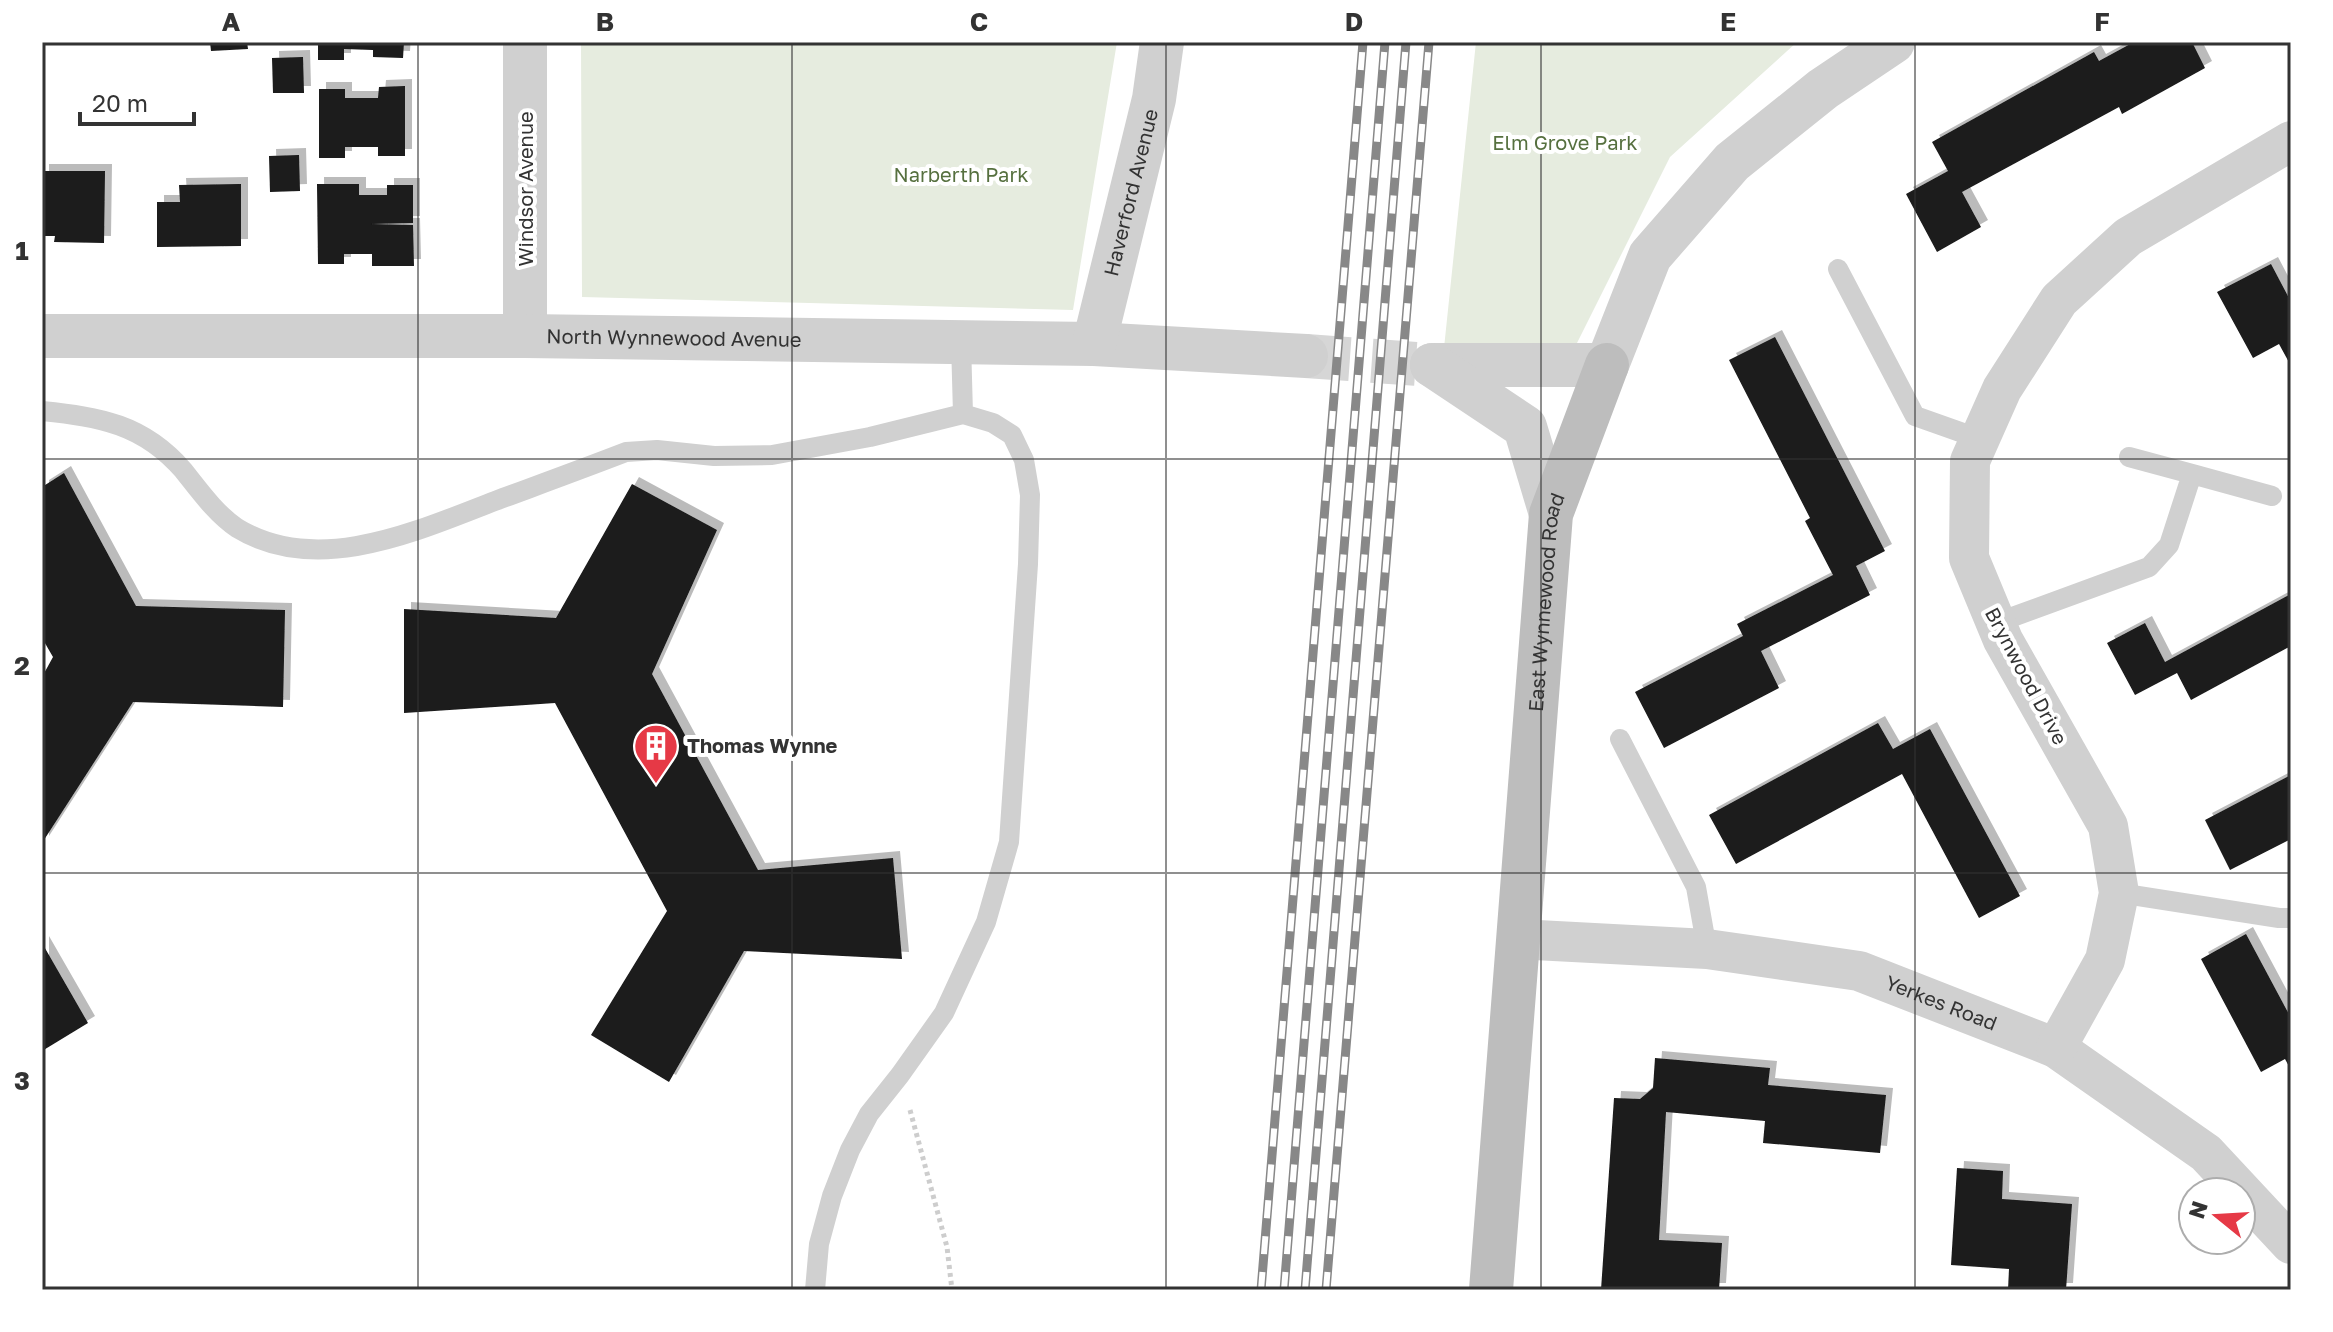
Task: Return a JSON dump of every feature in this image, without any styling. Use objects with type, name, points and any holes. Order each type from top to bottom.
[{"type":"main road","name":"East Wynnewood Road","points":[[1491,1290],[1551,514],[1607,365]]},
{"type":"street","name":"Windsor Avenue","points":[[525,42],[525,336]]},
{"type":"street","name":"Haverford Avenue","points":[[1094,344],[1154,99],[1162,42]]},
{"type":"street","name":"East Wynnewood Road","points":[[1607,365],[1650,256],[1732,162],[1823,89],[1893,42]]},
{"type":"street","name":"Brynwood Drive","points":[[2056,1048],[2105,960],[2119,893],[2108,826],[2003,640],[1969,558],[1970,461],[2002,389],[2059,300],[2128,237],[2291,141]]},
{"type":"street","name":"North Wynnewood Avenue","points":[[42,336],[525,336],[1094,344],[1306,356]]},
{"type":"street","points":[[1551,514],[1525,427],[1432,365],[1607,365]]},
{"type":"street","name":"Yerkes Road","points":[[1517,939],[1707,949],[1859,971],[2056,1048],[2206,1153],[2291,1244]]},
{"type":"lane","points":[[1838,269],[1915,416],[1980,439]]},
{"type":"lane","points":[[961,342],[963,414]]},
{"type":"lane","points":[[42,411],[93,417],[126,426],[169,454],[211,504],[237,527],[271,542],[314,550],[356,546],[402,536],[626,452],[657,450],[714,456],[772,455],[870,437],[963,414],[993,423],[1012,435],[1024,460],[1030,495],[1009,842],[986,922],[944,1013],[869,1114],[845,1161],[819,1244],[815,1290]]},
{"type":"lane","points":[[2129,457],[2272,496]]},
{"type":"lane","points":[[1996,623],[2149,567],[2169,545],[2192,474]]},
{"type":"lane","points":[[1620,739],[1696,887],[1707,949]]},
{"type":"lane","points":[[2119,893],[2291,918]]},
{"type":"path","points":[[900,1075],[947,1247],[952,1290]]},
{"type":"path","points":[[649,1290],[662,1290]]},
{"type":"green space","name":"Narberth Park","points":[[581,42],[1117,42],[1073,310],[582,297]]},
{"type":"green space","name":"Elm Grove Park","points":[[1476,42],[1797,42],[1670,157],[1572,353],[1444,348]]},
{"type":"building","points":[[210,42],[247,42],[248,49],[211,51]]},
{"type":"building","points":[[318,42],[404,42],[403,58],[373,57],[373,50],[344,49],[344,60],[318,60]]},
{"type":"building","points":[[2134,42],[2192,42],[2205,68],[2122,114],[2119,107],[1962,192],[1981,227],[1937,252],[1906,194],[1948,171],[1932,142],[2094,52],[2099,61]]},
{"type":"building","points":[[303,57],[304,93],[273,93],[272,58]]},
{"type":"building","points":[[405,86],[405,156],[378,156],[378,147],[345,147],[345,158],[319,158],[319,89],[345,89],[345,98],[378,98],[379,87]]},
{"type":"building","points":[[299,155],[300,191],[270,192],[269,156]]},
{"type":"building","points":[[42,171],[105,171],[104,243],[54,242],[55,236],[42,236]]},
{"type":"building","points":[[241,184],[241,246],[157,247],[157,202],[180,202],[179,185]]},
{"type":"building","points":[[317,184],[359,184],[359,195],[387,195],[387,185],[413,185],[413,223],[371,224],[413,225],[414,266],[372,266],[372,254],[344,254],[344,264],[318,264]]},
{"type":"building","points":[[2271,264],[2291,302],[2291,366],[2279,344],[2253,358],[2217,292]]},
{"type":"building","points":[[1775,337],[1885,551],[1856,566],[1870,595],[1761,651],[1779,688],[1664,748],[1635,692],[1743,636],[1737,624],[1833,575],[1805,521],[1810,518],[1729,360]]},
{"type":"building","points":[[64,473],[136,606],[285,610],[283,707],[133,702],[42,843],[42,677],[53,657],[42,638],[42,487]]},
{"type":"building","name":"Thomas Wynne","points":[[632,484],[717,530],[652,674],[758,870],[893,858],[902,959],[744,951],[669,1082],[591,1035],[667,911],[555,703],[404,713],[404,609],[556,618]]},
{"type":"building","points":[[2291,594],[2291,646],[2191,700],[2177,673],[2135,695],[2107,643],[2145,623],[2165,662]]},
{"type":"building","points":[[1878,723],[1893,749],[1930,729],[2020,896],[1979,918],[1902,774],[1736,864],[1709,815]]},
{"type":"building","points":[[2291,775],[2291,839],[2230,870],[2205,820]]},
{"type":"building","points":[[2246,934],[2291,1018],[2291,1070],[2285,1059],[2261,1072],[2201,959]]},
{"type":"building","points":[[42,943],[88,1023],[42,1051]]},
{"type":"building","points":[[1655,1058],[1770,1068],[1768,1085],[1886,1095],[1880,1153],[1763,1143],[1765,1121],[1666,1112],[1659,1240],[1722,1243],[1719,1290],[1601,1290],[1614,1098],[1640,1099],[1653,1088]]},
{"type":"building","points":[[1957,1168],[2003,1171],[2002,1199],[2072,1204],[2066,1290],[2008,1290],[2009,1269],[1951,1265]]},
{"type":"tunnel","points":[[1306,356],[1432,365]]},
{"type":"railway","points":[[1261,1290],[1363,42]]},
{"type":"railway","points":[[1284,1290],[1385,42]]},
{"type":"railway","points":[[1305,1290],[1406,42]]},
{"type":"railway","points":[[1326,1290],[1429,42]]},
{"type":"place","name":"Thomas Wynne","points":[[656,785]]}]
